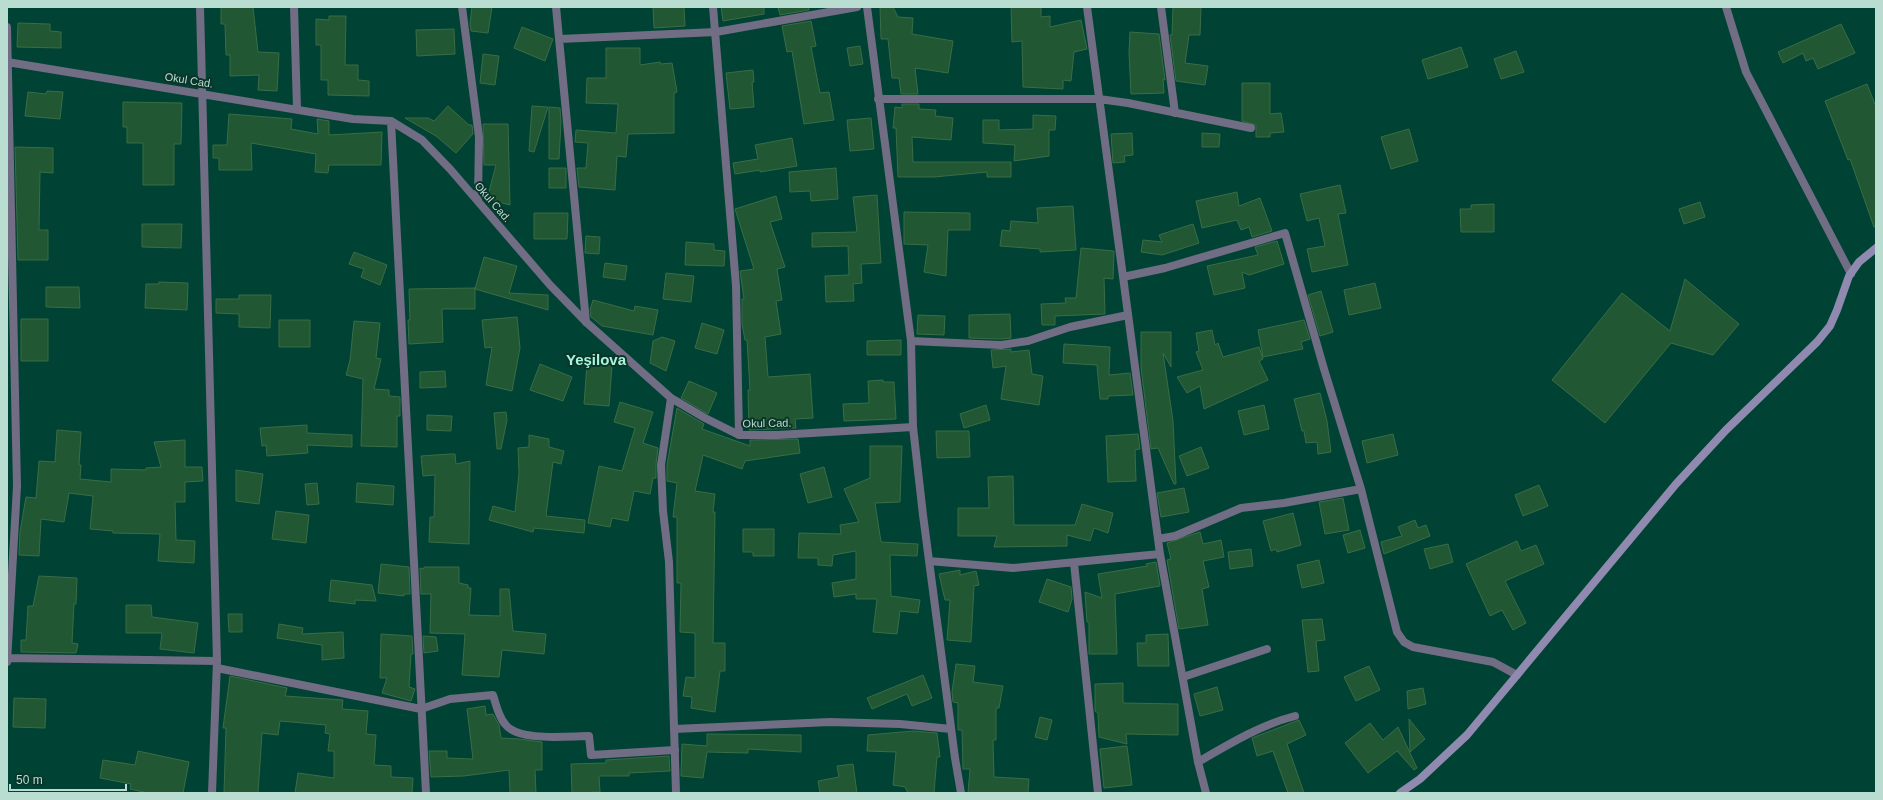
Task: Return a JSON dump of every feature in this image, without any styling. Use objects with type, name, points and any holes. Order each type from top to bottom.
[{"type":"street","points":[[200,7],[217,664],[212,793]]},
{"type":"street","points":[[294,7],[297,109]]},
{"type":"street","points":[[462,7],[479,137],[478,200]]},
{"type":"street","points":[[556,7],[586,322]]},
{"type":"street","points":[[713,7],[736,286],[739,435]]},
{"type":"street","points":[[560,39],[716,32],[857,7]]},
{"type":"street","points":[[867,7],[911,341],[913,427],[929,561],[961,793]]},
{"type":"street","points":[[1087,7],[1160,554],[1198,762],[1206,793]]},
{"type":"street","points":[[1161,7],[1175,113]]},
{"type":"street","points":[[1726,7],[1746,72],[1851,274]]},
{"type":"street","points":[[7,28],[17,486],[7,662]]},
{"type":"street","name":"Okul Cad.","points":[[8,62],[203,93],[353,119],[392,121],[422,140],[478,200],[550,285],[586,322],[671,398],[739,435],[778,435],[913,427]]},
{"type":"street","points":[[878,99],[1099,99],[1128,103],[1250,128]]},
{"type":"street","points":[[392,121],[426,793]]},
{"type":"street","points":[[1123,277],[1165,268],[1285,233],[1324,369],[1361,489],[1396,632],[1400,638],[1413,647],[1492,662],[1517,675]]},
{"type":"street","points":[[1400,793],[1420,779],[1467,735],[1676,484],[1726,430],[1821,337],[1830,326],[1844,288],[1851,274],[1859,262],[1876,248]]},
{"type":"street","points":[[911,341],[1001,345],[1028,341],[1070,327],[1128,315]]},
{"type":"street","points":[[671,398],[661,465],[663,511],[669,562],[676,793]]},
{"type":"street","points":[[1158,539],[1179,534],[1241,508],[1284,503],[1361,489]]},
{"type":"street","points":[[929,561],[993,568],[1013,568],[1160,554]]},
{"type":"street","points":[[1074,563],[1098,793]]},
{"type":"street","points":[[1183,677],[1267,649]]},
{"type":"street","points":[[7,658],[217,664],[421,709],[450,698],[493,695],[501,718],[509,729],[524,734],[589,736],[591,755],[675,750]]},
{"type":"street","points":[[1198,762],[1252,731],[1295,716]]},
{"type":"street","points":[[674,729],[830,722],[900,724],[951,729]]},
{"type":"building","points":[[221,7],[253,7],[258,52],[279,53],[277,91],[258,90],[259,75],[230,76],[230,55],[226,55],[225,24],[221,24]]},
{"type":"building","points":[[472,7],[492,7],[488,33],[471,31],[470,23]]},
{"type":"building","points":[[653,7],[684,7],[685,26],[654,28]]},
{"type":"building","points":[[721,7],[764,7],[764,14],[723,21]]},
{"type":"building","points":[[778,7],[808,7],[809,10],[780,15]]},
{"type":"building","points":[[880,7],[893,7],[898,17],[913,18],[912,34],[953,41],[948,73],[915,68],[918,94],[901,94],[899,78],[892,78],[888,39],[881,39]]},
{"type":"building","points":[[1011,7],[1041,7],[1041,17],[1050,16],[1050,27],[1081,20],[1087,49],[1074,52],[1071,81],[1063,80],[1063,89],[1023,87],[1022,41],[1012,42]]},
{"type":"building","points":[[1173,7],[1201,7],[1200,35],[1189,35],[1185,63],[1208,66],[1205,85],[1176,81],[1170,35],[1172,35]]},
{"type":"building","points":[[329,16],[346,16],[345,65],[358,65],[358,80],[369,81],[369,96],[328,95],[328,80],[321,80],[321,45],[316,45],[316,19],[329,20]]},
{"type":"building","points":[[811,21],[816,46],[811,47],[820,93],[829,92],[834,120],[804,124],[792,51],[787,52],[782,26]]},
{"type":"building","points":[[18,23],[50,24],[50,31],[61,32],[61,48],[17,47]]},
{"type":"building","points":[[1841,24],[1855,53],[1818,69],[1813,58],[1806,61],[1803,53],[1783,63],[1778,52]]},
{"type":"building","points":[[522,27],[553,39],[545,61],[514,48]]},
{"type":"building","points":[[454,29],[455,54],[417,56],[416,30]]},
{"type":"building","points":[[1130,32],[1159,34],[1165,80],[1163,79],[1164,93],[1131,94],[1129,53]]},
{"type":"building","points":[[860,46],[863,64],[850,66],[847,48]]},
{"type":"building","points":[[1461,47],[1468,67],[1428,79],[1422,60]]},
{"type":"building","points":[[606,48],[640,48],[640,65],[660,62],[661,64],[672,63],[677,92],[674,93],[674,133],[628,134],[626,157],[617,156],[615,190],[579,187],[577,168],[586,168],[588,143],[575,142],[576,130],[616,133],[618,104],[586,103],[587,78],[606,78]]},
{"type":"building","points":[[1516,51],[1524,72],[1501,79],[1494,59]]},
{"type":"building","points":[[483,54],[499,56],[495,85],[480,83]]},
{"type":"building","points":[[753,70],[754,82],[752,82],[754,107],[730,109],[726,73]]},
{"type":"building","points":[[1242,83],[1270,83],[1270,114],[1281,113],[1284,132],[1270,133],[1270,137],[1256,137],[1256,125],[1242,121]]},
{"type":"building","points":[[1867,84],[1876,107],[1876,227],[1874,227],[1850,159],[1848,160],[1825,101]]},
{"type":"building","points":[[47,91],[63,92],[60,119],[25,116],[28,92],[46,94]]},
{"type":"building","points":[[123,102],[182,103],[181,144],[174,144],[174,185],[143,185],[143,143],[127,143],[127,127],[123,127]]},
{"type":"building","points":[[902,104],[919,104],[919,109],[936,110],[935,116],[953,118],[951,140],[912,137],[913,162],[1011,162],[1011,177],[987,177],[987,172],[934,177],[898,177],[896,128],[893,128],[895,107],[902,108]]},
{"type":"building","points":[[448,106],[469,125],[472,125],[473,134],[456,153],[436,136],[405,118],[428,118],[434,121]]},
{"type":"building","points":[[532,106],[548,107],[534,152],[529,151]]},
{"type":"building","points":[[549,107],[560,108],[561,122],[559,159],[549,159]]},
{"type":"building","points":[[229,114],[292,119],[291,129],[318,134],[317,119],[329,121],[329,135],[382,132],[381,165],[329,165],[328,173],[315,172],[316,154],[251,143],[252,170],[219,170],[219,158],[213,158],[213,145],[227,145]]},
{"type":"building","points":[[1033,115],[1056,116],[1055,130],[1049,130],[1049,156],[1014,161],[1015,145],[983,143],[983,120],[999,120],[999,130],[1033,129]]},
{"type":"building","points":[[871,118],[874,149],[850,151],[847,120]]},
{"type":"building","points":[[483,124],[508,124],[510,205],[487,199],[496,165],[484,165]]},
{"type":"building","points":[[1409,129],[1418,161],[1391,169],[1381,137]]},
{"type":"building","points":[[1132,133],[1133,155],[1124,156],[1125,162],[1113,163],[1111,134]]},
{"type":"building","points":[[1202,133],[1220,134],[1219,147],[1202,147]]},
{"type":"building","points":[[792,138],[797,166],[760,172],[760,170],[735,174],[733,163],[758,159],[755,145]]},
{"type":"building","points":[[15,147],[53,148],[53,173],[40,172],[39,230],[48,230],[48,260],[18,260]]},
{"type":"building","points":[[549,168],[566,168],[566,188],[549,188]]},
{"type":"building","points":[[836,168],[838,199],[811,201],[810,191],[790,192],[789,172]]},
{"type":"building","points":[[1340,185],[1346,213],[1338,214],[1348,265],[1312,272],[1307,249],[1325,246],[1319,218],[1307,221],[1300,194]]},
{"type":"building","points":[[1237,192],[1239,206],[1260,198],[1272,231],[1252,237],[1249,227],[1241,230],[1237,220],[1202,228],[1196,201]]},
{"type":"building","points":[[877,195],[881,263],[861,264],[862,283],[853,284],[854,301],[826,302],[825,276],[849,275],[848,246],[812,247],[812,233],[857,232],[853,197]]},
{"type":"building","points":[[776,196],[782,219],[770,222],[785,267],[777,269],[782,300],[776,301],[781,334],[765,337],[768,377],[810,374],[813,418],[795,419],[796,428],[749,430],[748,390],[750,390],[747,340],[745,340],[742,324],[742,299],[744,299],[740,271],[754,269],[735,209]]},
{"type":"building","points":[[1700,202],[1705,217],[1684,224],[1679,209]]},
{"type":"building","points":[[1494,204],[1494,232],[1461,232],[1460,209],[1471,209],[1471,205]]},
{"type":"building","points":[[1073,206],[1076,250],[1040,252],[1040,249],[1000,246],[1002,230],[1010,231],[1011,221],[1038,223],[1037,208]]},
{"type":"building","points":[[904,212],[970,213],[970,230],[948,230],[946,276],[924,272],[928,245],[904,244]]},
{"type":"building","points":[[534,213],[568,213],[567,239],[534,239]]},
{"type":"building","points":[[142,224],[182,224],[181,248],[142,247]]},
{"type":"building","points":[[1193,224],[1199,243],[1162,255],[1141,252],[1143,240],[1162,242],[1159,235]]},
{"type":"building","points":[[586,236],[600,237],[599,254],[585,253]]},
{"type":"building","points":[[1277,241],[1284,264],[1249,275],[1242,272],[1245,288],[1214,295],[1207,266],[1258,255],[1255,247]]},
{"type":"building","points":[[686,242],[714,244],[714,250],[725,251],[724,266],[685,265]]},
{"type":"building","points":[[1081,248],[1114,251],[1113,279],[1104,278],[1105,314],[1055,316],[1055,325],[1042,325],[1041,304],[1066,303],[1065,298],[1076,298]]},
{"type":"building","points":[[354,252],[387,265],[380,285],[361,277],[364,269],[349,264]]},
{"type":"building","points":[[484,257],[517,266],[509,293],[548,295],[548,310],[475,289]]},
{"type":"building","points":[[605,263],[627,266],[625,280],[603,277]]},
{"type":"building","points":[[666,273],[694,276],[691,302],[663,299]]},
{"type":"building","points":[[1685,279],[1739,324],[1713,355],[1671,343],[1605,423],[1552,380],[1622,293],[1670,331]]},
{"type":"building","points":[[159,282],[188,283],[187,310],[145,308],[146,284],[159,284]]},
{"type":"building","points":[[1375,283],[1381,308],[1349,315],[1344,290]]},
{"type":"building","points":[[46,287],[79,287],[80,308],[46,307]]},
{"type":"building","points":[[475,288],[475,309],[442,309],[443,342],[409,344],[409,289]]},
{"type":"building","points":[[1321,291],[1333,332],[1320,336],[1308,295]]},
{"type":"building","points":[[239,295],[271,295],[270,328],[239,327],[239,314],[216,313],[216,299],[239,299]]},
{"type":"building","points":[[593,300],[634,311],[635,306],[658,310],[653,335],[602,326],[591,317],[590,310]]},
{"type":"building","points":[[1010,314],[1011,338],[969,338],[969,315]]},
{"type":"building","points":[[918,315],[945,316],[944,335],[917,334]]},
{"type":"building","points":[[517,317],[520,348],[512,391],[486,385],[492,347],[485,348],[482,320]]},
{"type":"building","points":[[21,319],[48,319],[48,361],[21,361]]},
{"type":"building","points":[[279,320],[310,320],[310,347],[279,347]]},
{"type":"building","points":[[1304,320],[1310,339],[1301,342],[1303,349],[1263,357],[1258,330]]},
{"type":"building","points":[[354,321],[380,323],[376,358],[381,359],[374,389],[389,390],[389,396],[400,397],[400,416],[397,416],[397,447],[361,446],[363,379],[346,375],[350,360]]},
{"type":"building","points":[[702,323],[724,330],[717,354],[695,348]]},
{"type":"building","points":[[1212,330],[1215,345],[1218,343],[1223,357],[1259,347],[1263,359],[1259,361],[1268,380],[1204,409],[1200,386],[1187,393],[1177,377],[1203,370],[1196,352],[1199,351],[1196,333]]},
{"type":"building","points":[[1141,332],[1171,332],[1171,367],[1163,353],[1173,421],[1176,484],[1174,484],[1158,448],[1151,449],[1141,367]]},
{"type":"building","points":[[662,337],[675,341],[666,371],[650,363],[653,341]]},
{"type":"building","points":[[901,340],[901,355],[867,355],[867,341]]},
{"type":"building","points":[[1064,344],[1110,347],[1109,375],[1130,373],[1133,395],[1108,396],[1108,399],[1100,399],[1097,365],[1063,363]]},
{"type":"building","points":[[1011,349],[1011,352],[1029,350],[1032,374],[1043,376],[1039,405],[1001,399],[1006,366],[993,368],[991,350]]},
{"type":"building","points":[[540,364],[572,377],[563,401],[530,390]]},
{"type":"building","points":[[587,364],[612,366],[609,406],[584,404]]},
{"type":"building","points":[[445,371],[446,387],[420,388],[420,372]]},
{"type":"building","points":[[883,380],[883,382],[894,382],[896,419],[844,421],[843,404],[869,403],[868,381]]},
{"type":"building","points":[[689,381],[717,393],[708,414],[681,398]]},
{"type":"building","points":[[1320,393],[1327,421],[1331,452],[1318,454],[1317,442],[1306,443],[1304,431],[1302,431],[1294,399]]},
{"type":"building","points":[[620,402],[653,412],[643,443],[658,448],[656,478],[653,478],[650,494],[634,491],[628,521],[612,518],[610,527],[588,523],[599,466],[622,471],[635,428],[614,422]]},
{"type":"building","points":[[986,405],[990,420],[964,428],[960,414]]},
{"type":"building","points":[[1264,405],[1269,429],[1244,435],[1238,411]]},
{"type":"building","points":[[677,408],[704,424],[702,429],[750,446],[750,440],[798,439],[800,453],[745,461],[742,469],[703,455],[695,491],[715,494],[713,512],[715,512],[713,643],[725,643],[725,671],[720,671],[715,712],[691,708],[692,697],[683,696],[686,677],[695,678],[695,633],[680,632],[681,583],[677,583],[677,517],[673,517],[677,483],[667,481],[667,465]]},
{"type":"building","points":[[506,412],[507,420],[501,449],[497,449],[494,413]]},
{"type":"building","points":[[427,415],[452,416],[451,431],[427,430]]},
{"type":"building","points":[[307,425],[307,433],[352,435],[352,447],[307,445],[308,453],[267,456],[266,445],[262,446],[260,428]]},
{"type":"building","points":[[57,430],[81,432],[79,465],[81,465],[80,479],[111,482],[111,469],[146,470],[146,468],[161,467],[154,442],[185,440],[185,467],[202,467],[203,481],[185,482],[185,502],[175,502],[176,540],[195,541],[194,563],[158,561],[160,534],[113,533],[113,531],[90,529],[93,496],[69,493],[64,522],[41,519],[39,556],[19,555],[20,532],[26,497],[36,498],[39,461],[55,462]]},
{"type":"building","points":[[936,431],[969,431],[970,457],[937,458]]},
{"type":"building","points":[[1138,434],[1140,449],[1135,450],[1136,481],[1108,482],[1106,436]]},
{"type":"building","points":[[1393,434],[1398,455],[1367,463],[1362,441]]},
{"type":"building","points":[[529,435],[549,439],[549,447],[564,451],[561,464],[553,462],[546,516],[585,520],[584,533],[534,528],[533,532],[489,520],[493,506],[515,512],[519,473],[518,448],[529,447]]},
{"type":"building","points":[[870,446],[902,446],[900,502],[875,503],[881,542],[918,544],[917,556],[890,555],[891,596],[920,600],[918,613],[900,611],[897,634],[873,632],[877,599],[856,599],[856,594],[834,597],[832,583],[856,579],[856,551],[833,555],[832,566],[818,565],[818,558],[798,558],[799,533],[841,534],[840,525],[859,522],[844,489],[870,478]]},
{"type":"building","points":[[1201,447],[1209,468],[1187,476],[1179,456]]},
{"type":"building","points":[[455,454],[456,464],[470,461],[469,544],[429,542],[430,517],[434,517],[435,475],[423,476],[421,456]]},
{"type":"building","points":[[824,467],[832,497],[808,503],[800,474]]},
{"type":"building","points":[[236,470],[263,474],[259,504],[236,501]]},
{"type":"building","points":[[1013,476],[1014,525],[1075,525],[1082,504],[1113,513],[1108,533],[1094,528],[1090,541],[1067,535],[1067,546],[994,547],[997,536],[958,536],[958,508],[989,508],[988,477]]},
{"type":"building","points":[[317,483],[319,504],[307,505],[305,484]]},
{"type":"building","points":[[357,483],[394,486],[393,505],[356,502]]},
{"type":"building","points":[[1539,485],[1548,506],[1523,516],[1515,495]]},
{"type":"building","points":[[1184,488],[1189,512],[1161,517],[1157,493]]},
{"type":"building","points":[[1343,498],[1349,530],[1325,534],[1319,502]]},
{"type":"building","points":[[276,511],[309,515],[306,543],[272,539]]},
{"type":"building","points":[[1293,513],[1301,545],[1277,552],[1276,549],[1271,551],[1263,521]]},
{"type":"building","points":[[1415,520],[1418,528],[1426,525],[1430,536],[1384,554],[1381,542],[1402,536],[1398,527]]},
{"type":"building","points":[[743,529],[774,529],[774,556],[753,556],[753,552],[743,552]]},
{"type":"building","points":[[1360,530],[1365,548],[1348,553],[1343,535]]},
{"type":"building","points":[[1200,532],[1203,544],[1221,540],[1224,557],[1203,561],[1209,587],[1202,589],[1208,625],[1179,629],[1167,560],[1171,559],[1167,543]]},
{"type":"building","points":[[1517,541],[1521,551],[1536,545],[1544,564],[1505,581],[1526,623],[1513,630],[1502,610],[1490,616],[1466,564]]},
{"type":"building","points":[[1448,544],[1453,562],[1430,569],[1424,549]]},
{"type":"building","points":[[1251,549],[1253,566],[1230,569],[1228,552]]},
{"type":"building","points":[[1319,560],[1324,583],[1302,588],[1297,565]]},
{"type":"building","points":[[1156,562],[1160,586],[1115,594],[1117,654],[1089,654],[1089,622],[1087,622],[1085,592],[1102,598],[1098,574],[1147,566],[1146,564]]},
{"type":"building","points":[[381,564],[409,567],[410,594],[404,594],[404,596],[378,593]]},
{"type":"building","points":[[424,567],[459,567],[459,583],[468,585],[468,588],[471,588],[469,615],[500,616],[500,589],[509,589],[513,631],[546,634],[544,654],[502,650],[499,677],[462,675],[465,634],[430,633],[431,594],[421,594],[420,568],[424,569]]},
{"type":"building","points":[[960,570],[960,575],[976,571],[979,585],[974,586],[971,642],[947,640],[950,600],[945,600],[939,574]]},
{"type":"building","points":[[39,576],[77,578],[72,643],[78,644],[76,653],[21,652],[21,640],[26,640],[28,606],[33,606]]},
{"type":"building","points":[[1047,579],[1071,587],[1072,599],[1068,612],[1039,602]]},
{"type":"building","points":[[331,580],[372,585],[376,601],[355,600],[355,604],[329,601]]},
{"type":"building","points":[[126,605],[151,605],[152,617],[198,623],[194,653],[160,649],[162,633],[126,633]]},
{"type":"building","points":[[228,614],[242,614],[242,632],[229,632]]},
{"type":"building","points":[[1322,619],[1325,640],[1316,641],[1319,671],[1308,672],[1302,620]]},
{"type":"building","points":[[279,624],[303,628],[302,634],[343,632],[344,658],[322,660],[322,645],[277,638]]},
{"type":"building","points":[[381,634],[412,636],[413,654],[411,654],[409,687],[415,689],[411,701],[382,693],[387,678],[380,678]]},
{"type":"building","points":[[1168,634],[1169,666],[1138,666],[1137,643],[1146,643],[1146,635]]},
{"type":"building","points":[[423,636],[436,637],[438,651],[424,653]]},
{"type":"building","points":[[956,664],[975,666],[973,682],[1003,686],[999,708],[996,708],[996,740],[993,740],[994,777],[1029,779],[1028,793],[968,793],[970,769],[963,769],[962,730],[958,730],[958,703],[953,702],[952,692]]},
{"type":"building","points":[[1369,666],[1380,690],[1356,701],[1344,677]]},
{"type":"building","points":[[923,675],[932,698],[912,706],[907,694],[872,709],[867,698]]},
{"type":"building","points":[[230,676],[287,688],[285,696],[343,700],[342,709],[368,711],[366,734],[376,735],[374,765],[391,766],[391,777],[413,778],[412,793],[295,793],[298,773],[334,778],[334,751],[328,751],[330,734],[325,733],[326,725],[280,721],[278,735],[262,733],[258,793],[224,793],[226,728],[223,728]]},
{"type":"building","points":[[1123,683],[1123,703],[1178,704],[1178,735],[1126,734],[1127,744],[1099,737],[1098,713],[1095,711],[1095,684]]},
{"type":"building","points":[[1217,687],[1223,710],[1200,716],[1194,694]]},
{"type":"building","points":[[1423,688],[1426,704],[1408,709],[1407,691]]},
{"type":"building","points":[[14,698],[46,699],[45,728],[13,727]]},
{"type":"building","points":[[485,706],[486,715],[493,714],[499,725],[501,738],[542,742],[542,770],[535,770],[536,793],[510,793],[509,770],[464,776],[431,777],[429,751],[447,751],[447,758],[473,759],[467,709]]},
{"type":"building","points":[[1040,717],[1052,720],[1047,740],[1035,737]]},
{"type":"building","points":[[1409,719],[1425,739],[1410,752]]},
{"type":"building","points":[[1299,720],[1306,735],[1287,744],[1304,793],[1288,793],[1273,751],[1257,756],[1252,738]]},
{"type":"building","points":[[1370,723],[1383,740],[1398,727],[1417,768],[1414,770],[1397,751],[1368,773],[1345,743]]},
{"type":"building","points":[[913,731],[937,733],[940,757],[937,757],[934,793],[908,793],[905,787],[893,785],[896,752],[867,751],[868,735]]},
{"type":"building","points":[[707,734],[801,735],[801,752],[748,749],[748,753],[707,752],[703,778],[681,776],[682,744],[707,746]]},
{"type":"building","points":[[1127,746],[1132,785],[1104,788],[1100,749]]},
{"type":"building","points":[[138,751],[189,762],[183,793],[148,793],[130,789],[131,784],[100,778],[103,760],[135,765]]},
{"type":"building","points":[[669,756],[670,771],[629,773],[629,776],[599,776],[600,792],[572,793],[571,764],[606,763],[606,760]]},
{"type":"building","points":[[853,764],[857,793],[820,793],[818,781],[839,777],[837,766]]},
{"type":"district","name":"Yeşilova","points":[[596,359]]}]
